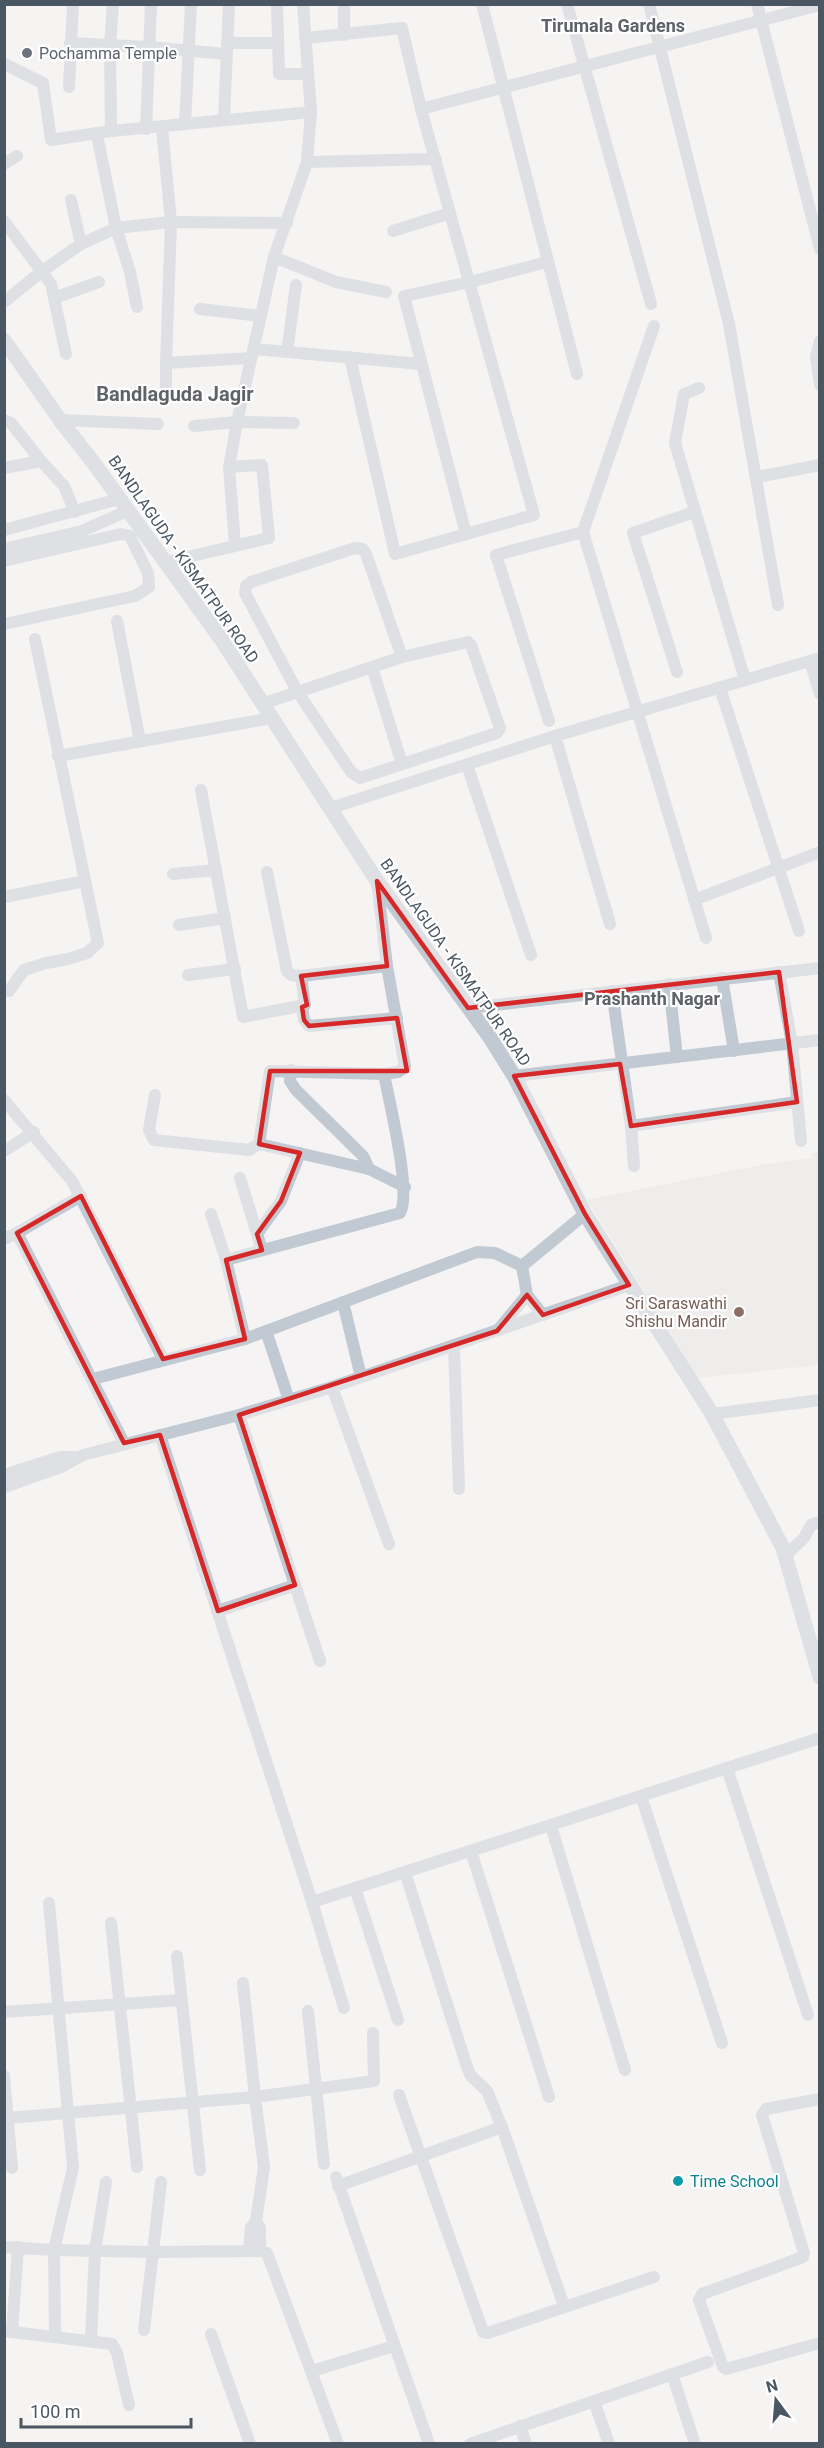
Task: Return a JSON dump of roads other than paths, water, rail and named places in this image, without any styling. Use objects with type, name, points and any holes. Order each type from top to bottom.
[{"type":"street","points":[[69,87],[74,4]]},
{"type":"street","points":[[111,131],[110,45],[113,4]]},
{"type":"street","points":[[146,129],[151,4]]},
{"type":"street","points":[[185,124],[190,4]]},
{"type":"street","points":[[224,119],[229,4]]},
{"type":"street","points":[[277,4],[279,74],[307,74]]},
{"type":"street","points":[[235,545],[229,467],[237,422],[274,257],[308,162],[310,112],[303,4]]},
{"type":"street","points":[[344,4],[344,35]]},
{"type":"street","points":[[482,4],[577,374]]},
{"type":"street","points":[[567,4],[651,304]]},
{"type":"street","points":[[649,4],[729,324],[778,604]]},
{"type":"street","points":[[757,4],[819,249]]},
{"type":"street","points":[[421,109],[819,5]]},
{"type":"street","points":[[306,38],[402,28],[421,109],[534,515],[395,554],[350,357]]},
{"type":"street","points":[[70,43],[148,46],[187,52],[278,43]]},
{"type":"street","points":[[6,68],[43,83],[51,140],[97,135],[111,131],[162,128],[224,119],[310,112]]},
{"type":"street","points":[[162,128],[171,222],[166,387]]},
{"type":"street","points":[[97,135],[116,228],[130,272],[137,308]]},
{"type":"street","points":[[4,164],[17,156]]},
{"type":"street","points":[[308,162],[436,159]]},
{"type":"street","points":[[71,200],[81,244]]},
{"type":"street","points":[[393,231],[450,213]]},
{"type":"street","points":[[4,221],[51,284],[66,354]]},
{"type":"street","points":[[4,302],[81,244],[116,228],[171,222],[287,223]]},
{"type":"street","points":[[274,257],[336,282],[386,292]]},
{"type":"street","points":[[466,534],[404,296],[547,262]]},
{"type":"street","points":[[54,298],[99,282]]},
{"type":"street","points":[[287,352],[296,285]]},
{"type":"street","points":[[200,309],[261,316]]},
{"type":"street","points":[[654,326],[583,532],[706,938]]},
{"type":"street","name":"BANDLAGUDA - KISMATPUR ROAD","points":[[4,340],[221,639],[378,881],[514,1076],[585,1214],[712,1414],[785,1556],[819,1677]]},
{"type":"street","points":[[819,341],[816,357],[819,385]]},
{"type":"street","points":[[166,363],[252,353],[287,352],[421,364]]},
{"type":"street","points":[[699,388],[684,394],[675,443],[693,512],[745,680]]},
{"type":"street","points":[[4,420],[11,423],[40,461],[64,486],[75,512]]},
{"type":"street","points":[[60,420],[158,424]]},
{"type":"street","points":[[194,426],[237,422],[294,423]]},
{"type":"street","points":[[4,468],[40,461]]},
{"type":"street","points":[[166,562],[269,538],[262,465],[229,467]]},
{"type":"street","points":[[757,477],[819,465]]},
{"type":"street","points":[[4,530],[75,512],[123,505]]},
{"type":"street","points":[[4,549],[82,531],[123,505]]},
{"type":"street","points":[[677,672],[633,533],[693,512]]},
{"type":"street","points":[[549,721],[496,555],[583,532]]},
{"type":"street","points":[[4,561],[121,534],[129,536],[148,573],[149,587],[135,596],[4,624]]},
{"type":"street","points":[[262,704],[297,691],[402,657],[468,642],[500,728],[493,735],[360,778],[351,772],[297,691],[245,593],[246,586],[251,582],[355,548],[363,549],[402,657]]},
{"type":"street","points":[[117,621],[140,741]]},
{"type":"street","points":[[9,991],[24,970],[87,953],[98,943],[35,639]]},
{"type":"street","points":[[331,808],[555,736],[814,660],[819,694]]},
{"type":"street","points":[[372,667],[402,764]]},
{"type":"street","points":[[720,688],[799,930]]},
{"type":"street","points":[[58,756],[272,718]]},
{"type":"street","points":[[555,736],[610,924]]},
{"type":"street","points":[[466,765],[531,955]]},
{"type":"street","points":[[201,790],[243,1017],[302,1007],[306,1002],[301,976]]},
{"type":"street","points":[[694,900],[819,852]]},
{"type":"street","points":[[173,874],[216,870]]},
{"type":"street","points":[[267,872],[287,971],[291,975],[301,976],[387,966]]},
{"type":"street","points":[[4,897],[85,881]]},
{"type":"street","points":[[259,1144],[268,1073],[273,1069],[384,1074],[398,1072],[405,1067],[387,966],[378,881]]},
{"type":"street","points":[[179,925],[225,918]]},
{"type":"street","points":[[468,1008],[819,968]]},
{"type":"street","points":[[188,975],[235,969]]},
{"type":"street","points":[[779,972],[792,1044],[801,1141]]},
{"type":"street","points":[[722,978],[734,1051]]},
{"type":"street","points":[[669,984],[677,1057]]},
{"type":"street","points":[[612,991],[620,1064],[631,1126],[634,1166]]},
{"type":"street","points":[[302,1007],[304,1020],[309,1026],[397,1018]]},
{"type":"street","points":[[514,1076],[819,1040]]},
{"type":"street","points":[[291,1070],[290,1081],[296,1090],[363,1156],[369,1169]]},
{"type":"street","points":[[226,1260],[396,1216],[403,1209],[405,1187],[384,1074]]},
{"type":"street","points":[[155,1095],[149,1130],[154,1140],[249,1150],[259,1144],[369,1169],[405,1187]]},
{"type":"street","points":[[4,1100],[34,1132],[72,1181],[164,1359]]},
{"type":"street","points":[[631,1126],[797,1102]]},
{"type":"street","points":[[4,1151],[34,1132]]},
{"type":"street","points":[[257,1234],[281,1201],[300,1153]]},
{"type":"street","points":[[240,1178],[262,1251]]},
{"type":"street","points":[[4,1239],[81,1196]]},
{"type":"street","points":[[211,1214],[226,1260],[245,1339]]},
{"type":"street","points":[[522,1266],[585,1214]]},
{"type":"street","points":[[17,1233],[124,1443]]},
{"type":"street","points":[[93,1379],[245,1339],[477,1252],[495,1253],[522,1266]]},
{"type":"street","points":[[522,1266],[527,1295],[543,1315]]},
{"type":"street","points":[[4,1487],[61,1467],[77,1457],[239,1415],[332,1387],[629,1285]]},
{"type":"street","points":[[497,1331],[527,1295]]},
{"type":"street","points":[[343,1302],[361,1377]]},
{"type":"street","points":[[266,1331],[289,1400]]},
{"type":"street","points":[[454,1346],[459,1489]]},
{"type":"street","points":[[332,1387],[389,1544]]},
{"type":"street","points":[[712,1414],[819,1401]]},
{"type":"street","points":[[239,1415],[320,1661]]},
{"type":"street","points":[[160,1435],[312,1902],[344,2008]]},
{"type":"street","points":[[4,1475],[60,1456],[77,1457]]},
{"type":"street","points":[[785,1556],[804,1538],[811,1525],[819,1522]]},
{"type":"street","points":[[218,1611],[295,1585]]},
{"type":"street","points":[[312,1902],[819,1738]]},
{"type":"street","points":[[727,1768],[808,2015]]},
{"type":"street","points":[[641,1796],[722,2043]]},
{"type":"street","points":[[551,1826],[625,2070]]},
{"type":"street","points":[[471,1851],[549,2097]]},
{"type":"street","points":[[405,1872],[467,2067],[471,2076],[487,2091],[502,2127],[564,2306]]},
{"type":"street","points":[[355,1888],[398,2020]]},
{"type":"street","points":[[49,1903],[73,2168],[54,2250],[55,2337]]},
{"type":"street","points":[[111,1923],[137,2167]]},
{"type":"street","points":[[177,1956],[200,2170]]},
{"type":"street","points":[[243,1983],[264,2167],[256,2221],[251,2227],[255,2251]]},
{"type":"street","points":[[4,2012],[181,2000]]},
{"type":"street","points":[[308,2011],[324,2164]]},
{"type":"street","points":[[8,2118],[255,2097],[374,2081],[373,2033]]},
{"type":"street","points":[[4,2076],[12,2168]]},
{"type":"street","points":[[399,2095],[483,2332],[488,2333],[654,2277]]},
{"type":"street","points":[[819,2100],[766,2109],[762,2115],[804,2253],[803,2257],[702,2294],[699,2300],[723,2367],[726,2369],[819,2343]]},
{"type":"street","points":[[429,2444],[337,2181],[502,2127]]},
{"type":"street","points":[[91,2340],[95,2251],[106,2182]]},
{"type":"street","points":[[144,2330],[161,2182]]},
{"type":"street","points":[[4,2247],[95,2251],[255,2251],[267,2253],[338,2444]]},
{"type":"street","points":[[18,2247],[8,2332],[112,2344],[116,2348],[129,2405]]},
{"type":"street","points":[[211,2334],[250,2444]]},
{"type":"street","points":[[312,2371],[394,2346]]},
{"type":"street","points":[[470,2444],[708,2362]]},
{"type":"street","points":[[672,2374],[694,2444]]},
{"type":"street","points":[[594,2401],[609,2444]]},
{"type":"street","points":[[520,2426],[526,2444]]},
{"type":"place","name":"Pochamma Temple","points":[[27,53]]},
{"type":"place","name":"Sri Saraswathi Shishu Mandir","points":[[739,1312]]},
{"type":"place","name":"Time School","points":[[678,2181]]},
{"type":"district","name":"Tirumala Gardens","points":[[613,26]]},
{"type":"district","name":"Bandlaguda Jagir","points":[[175,394]]},
{"type":"district","name":"Prashanth Nagar","points":[[652,999]]}]
